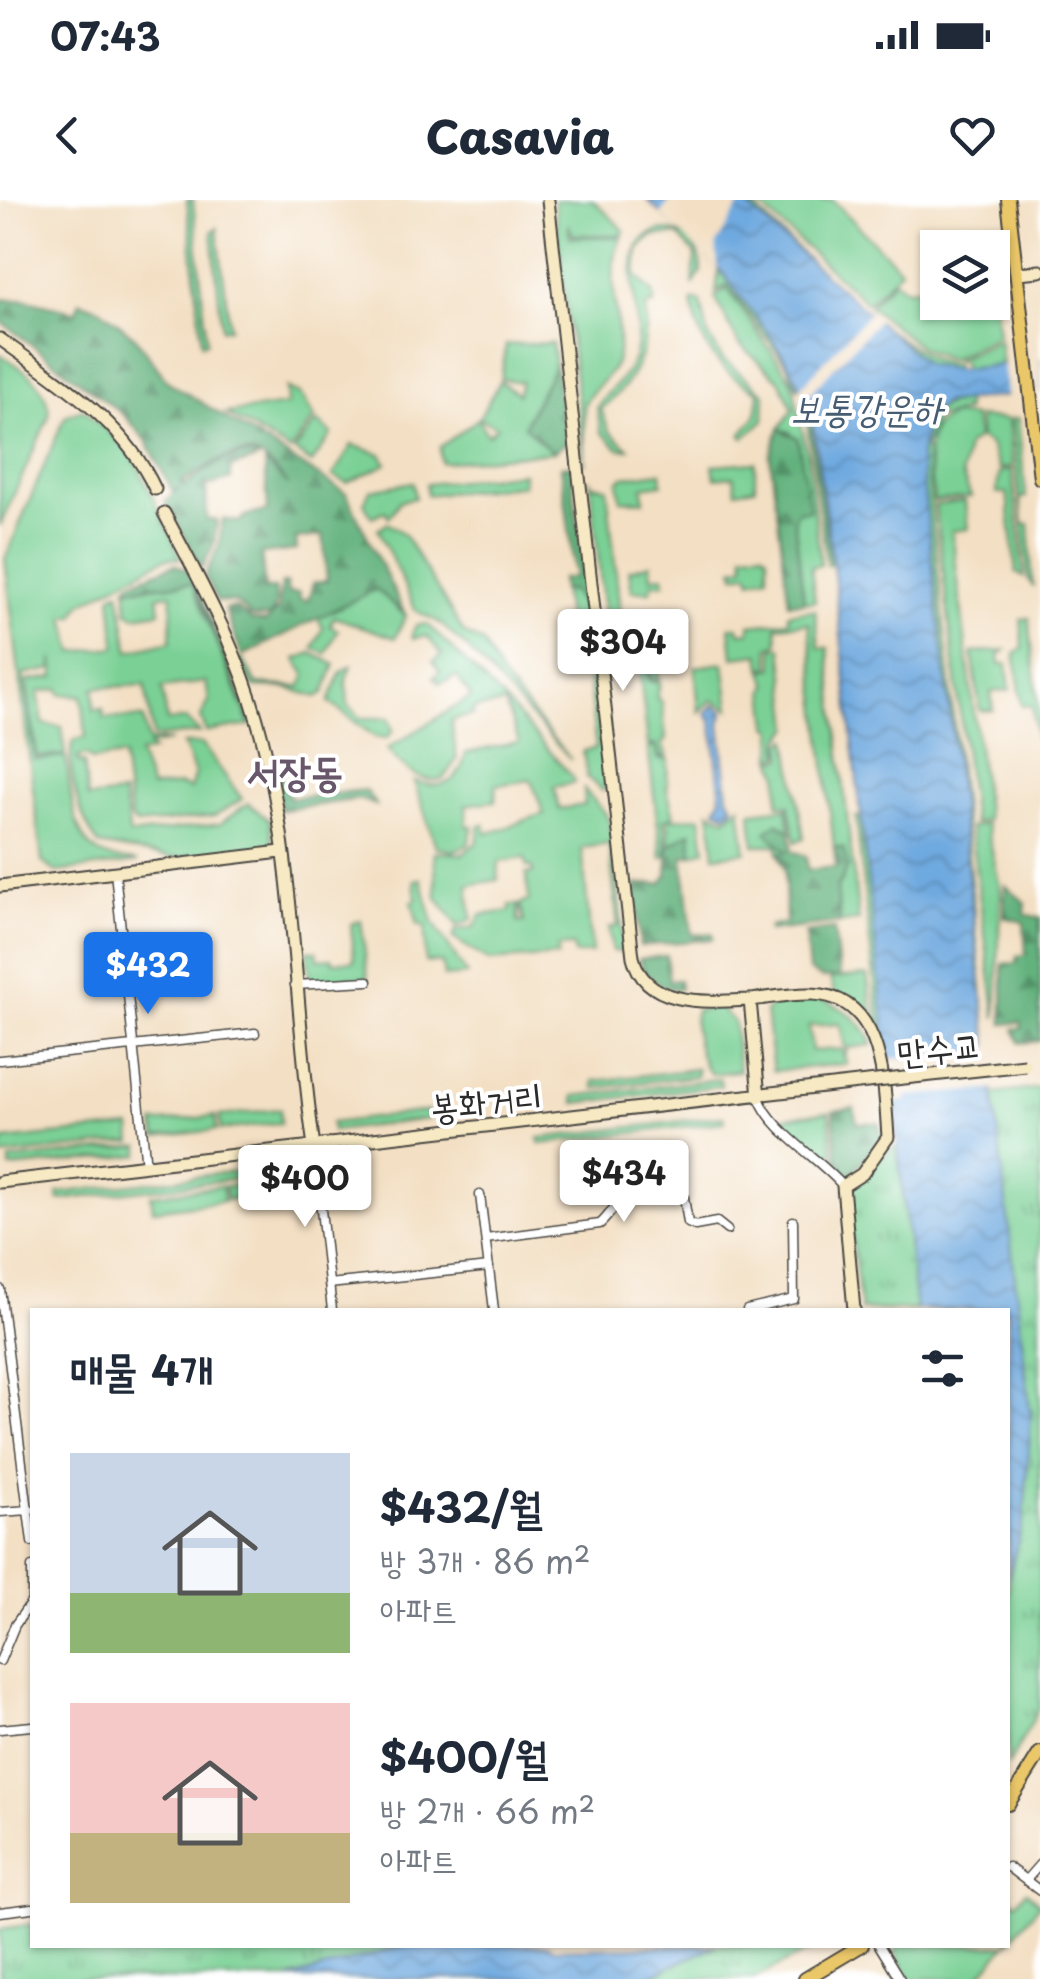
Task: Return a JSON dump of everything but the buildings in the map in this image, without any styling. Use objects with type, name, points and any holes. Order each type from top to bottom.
[{"type":"main road","points":[[1008,200],[1040,478]]},
{"type":"main road","points":[[1010,1801],[1040,1753]]},
{"type":"main road","points":[[805,1979],[857,1948]]},
{"type":"street","points":[[548,200],[633,956],[642,979],[677,998],[696,1003],[827,996],[840,1002],[874,1032],[888,1137],[862,1174],[843,1186]]},
{"type":"street","points":[[1017,273],[1040,271]]},
{"type":"street","points":[[0,339],[104,417],[135,452],[155,489]]},
{"type":"street","points":[[164,512],[251,698],[281,852],[332,1308]]},
{"type":"street","points":[[0,886],[281,852]]},
{"type":"street","points":[[116,872],[146,1166]]},
{"type":"street","points":[[296,985],[368,981]]},
{"type":"street","points":[[750,1000],[759,1097],[770,1119],[816,1156],[843,1186],[854,1308]]},
{"type":"street","points":[[0,1060],[255,1034]]},
{"type":"street","name":"만수교","points":[[858,1084],[1040,1064]]},
{"type":"street","name":"봉화거리","points":[[0,1182],[858,1084]]},
{"type":"street","points":[[486,1239],[600,1224],[627,1185],[661,1173],[681,1178],[688,1223],[695,1226],[717,1222],[727,1230]]},
{"type":"street","points":[[480,1195],[494,1308]]},
{"type":"street","points":[[761,1308],[794,1300],[793,1221]]},
{"type":"street","points":[[330,1284],[489,1267]]},
{"type":"street","points":[[0,1289],[30,1510],[0,1512]]},
{"type":"street","points":[[0,1662],[15,1625],[30,1604]]},
{"type":"street","points":[[0,1730],[30,1726]]},
{"type":"street","points":[[1026,1880],[1040,1864]]},
{"type":"street","points":[[1010,1868],[1040,1891]]},
{"type":"street","points":[[0,1912],[30,1908]]},
{"type":"street","points":[[882,1948],[900,1979]]},
{"type":"green space","points":[[187,200],[193,200],[207,342],[202,343]]},
{"type":"green space","points":[[554,200],[593,200],[624,230],[623,235],[573,235],[568,224],[570,237],[622,237],[613,279],[618,354],[613,368],[584,405],[585,464]]},
{"type":"green space","points":[[741,200],[747,200],[835,285]]},
{"type":"green space","points":[[754,200],[833,200],[901,270],[867,303]]},
{"type":"green space","points":[[217,228],[230,328],[222,329],[212,231]]},
{"type":"green space","points":[[664,230],[680,234],[691,243],[699,256],[701,272],[693,285],[695,254],[677,235],[652,236],[638,250],[636,275],[653,293],[654,305],[646,306],[645,337],[638,364],[623,388],[601,409],[609,431],[629,449],[619,449],[601,432],[597,407],[634,358],[637,321],[633,263],[637,247],[647,236]]},
{"type":"green space","points":[[719,269],[774,341],[787,365],[727,285],[716,292]]},
{"type":"green space","points":[[894,280],[906,289],[920,288],[920,320],[996,320],[998,335],[950,359],[921,348],[869,306]]},
{"type":"green space","points":[[727,288],[792,381],[808,457],[821,565],[811,567],[815,601],[804,602],[794,518],[798,511],[809,510],[790,432],[779,429],[793,409],[779,380],[738,343],[715,297]]},
{"type":"green space","points":[[23,299],[77,312],[80,301],[101,309],[136,338],[167,381],[346,493],[406,616],[376,589],[242,656],[225,609],[235,607],[251,620],[266,622],[279,609],[281,584],[286,583],[288,593],[299,593],[300,599],[308,601],[313,583],[327,581],[323,535],[296,539],[297,550],[261,554],[265,589],[274,589],[276,597],[275,608],[268,617],[252,617],[236,602],[217,601],[205,576],[219,545],[223,519],[239,522],[247,515],[268,511],[265,462],[289,485],[267,462],[259,456],[250,453],[219,460],[182,482],[184,486],[230,459],[260,458],[230,468],[231,479],[206,486],[207,520],[217,520],[214,543],[202,568],[165,501],[179,488],[173,492],[146,440],[123,414],[0,321],[0,300]]},
{"type":"green space","points":[[852,300],[905,342],[954,364],[955,369],[926,364]]},
{"type":"green space","points":[[692,301],[701,302],[708,335],[722,358],[765,394],[764,420],[744,438],[741,434],[756,416],[759,392],[732,376],[713,356],[699,331]]},
{"type":"green space","points":[[999,339],[1002,364],[963,370],[963,362],[955,360]]},
{"type":"green space","points":[[552,343],[555,365],[527,418],[536,438],[553,452],[441,463],[440,447],[478,419],[488,435],[497,427],[479,418],[500,381],[518,394],[521,382],[501,379],[506,345]]},
{"type":"green space","points":[[0,354],[40,386],[49,416],[0,526]]},
{"type":"green space","points":[[555,365],[566,443],[553,452],[524,426]]},
{"type":"green space","points":[[787,365],[807,402],[831,565],[827,565],[804,403]]},
{"type":"green space","points":[[286,388],[301,395],[315,417],[290,451],[226,413],[287,405]]},
{"type":"green space","points":[[965,401],[966,410],[936,418],[925,446],[988,1045],[920,454],[931,417],[944,406]]},
{"type":"green space","points":[[83,409],[132,453],[181,558],[164,559],[81,604],[74,616],[65,617],[74,652],[116,647],[111,596],[119,591],[129,651],[171,641],[172,594],[158,596],[160,612],[135,616],[127,611],[127,589],[192,583],[250,725],[206,732],[201,717],[209,701],[206,682],[162,688],[167,721],[186,719],[200,733],[153,737],[145,685],[94,688],[94,710],[103,709],[104,718],[143,718],[148,741],[171,741],[148,746],[153,751],[139,754],[151,788],[180,785],[190,789],[195,774],[183,744],[202,744],[242,799],[215,816],[137,825],[131,819],[123,756],[92,760],[87,755],[78,757],[79,763],[84,762],[88,798],[123,794],[130,835],[220,824],[248,803],[270,821],[273,844],[268,851],[174,858],[99,845],[76,794],[71,766],[73,741],[86,737],[82,696],[60,694],[59,689],[38,692],[43,724],[62,727],[65,755],[37,757],[27,681],[55,677],[53,659],[53,669],[23,675],[35,760],[66,757],[82,835],[103,855],[138,862],[56,872],[42,862],[5,559],[65,416]]},
{"type":"green space","points":[[954,415],[974,417],[977,439],[967,446],[962,474],[971,497],[934,501],[930,439],[942,421]]},
{"type":"green space","points":[[978,417],[1008,420],[1012,467],[999,469],[990,445],[980,439]]},
{"type":"green space","points":[[1011,419],[1018,419],[1026,497],[1020,498],[1023,524],[1029,524],[1033,587],[1028,578]]},
{"type":"green space","points":[[317,421],[332,434],[312,463],[294,451]]},
{"type":"green space","points":[[779,429],[798,438],[810,510],[798,511],[794,518],[804,602],[789,603],[770,456]]},
{"type":"green space","points":[[352,445],[381,454],[387,464],[347,483],[333,476]]},
{"type":"green space","points":[[755,462],[755,488],[736,491],[734,476],[715,478],[713,465]]},
{"type":"green space","points":[[571,465],[587,605],[581,605],[573,591],[562,590],[561,579],[575,577],[561,466]]},
{"type":"green space","points":[[1012,470],[1024,577],[1016,573],[1007,493],[996,493],[1000,472]]},
{"type":"green space","points":[[661,472],[662,484],[643,487],[644,501],[621,500],[618,482],[623,477]]},
{"type":"green space","points":[[523,473],[523,485],[427,495],[426,484]]},
{"type":"green space","points":[[590,479],[592,485],[607,487],[623,639],[662,636],[663,642],[673,641],[673,634],[681,634],[684,662],[658,665],[659,680],[651,679],[648,657],[637,654],[636,640],[607,643]]},
{"type":"green space","points":[[413,482],[415,498],[400,501],[389,517],[385,511],[372,517],[364,503],[370,490]]},
{"type":"green space","points":[[965,501],[968,529],[952,531],[987,820],[973,823],[935,505]]},
{"type":"green space","points":[[387,523],[404,534],[464,633],[483,643],[501,676],[571,760],[469,650],[440,623],[416,611],[378,529]]},
{"type":"green space","points":[[762,551],[768,556],[768,576],[751,580],[749,573],[735,575],[734,568],[745,566],[744,553]]},
{"type":"green space","points":[[175,564],[187,570],[197,585],[253,725],[193,583],[126,588],[131,582]]},
{"type":"green space","points":[[651,564],[652,577],[664,576],[665,583],[651,584],[651,591],[632,591],[629,570]]},
{"type":"green space","points":[[377,589],[406,616],[395,638],[334,617],[330,626],[338,630],[326,654],[313,648],[323,628],[318,618]]},
{"type":"green space","points":[[562,590],[573,591],[581,605],[587,605],[607,786],[602,791],[587,777],[583,751],[596,748],[585,646],[572,647]]},
{"type":"green space","points":[[815,610],[819,648],[828,648],[859,921],[840,923],[837,888],[843,880],[843,848],[834,847],[809,623],[777,626],[778,643],[769,647],[770,667],[762,668],[760,654],[733,657],[730,627],[738,627],[739,633],[750,632],[750,625],[789,621],[789,613]]},
{"type":"green space","points":[[1029,618],[1040,720],[1037,743],[1032,705],[1022,706],[1015,654],[1023,648],[1021,619]]},
{"type":"green space","points":[[427,624],[506,702],[573,778],[574,783],[554,787],[559,809],[585,805],[584,789],[606,814],[611,827],[624,947],[621,952],[612,951],[609,928],[618,926],[609,844],[582,848],[592,953],[575,955],[573,946],[558,947],[558,956],[489,961],[453,938],[456,930],[474,927],[481,915],[510,911],[510,905],[518,905],[518,922],[524,922],[520,904],[529,900],[526,874],[533,873],[532,867],[527,867],[525,858],[499,862],[498,880],[468,885],[472,919],[458,926],[437,898],[434,852],[463,854],[477,842],[480,825],[485,825],[486,833],[493,832],[544,814],[531,780],[496,785],[495,801],[466,805],[467,826],[473,826],[468,845],[453,851],[436,847],[414,781],[433,785],[448,782],[459,771],[466,753],[519,742],[505,704],[473,709],[473,715],[451,720],[457,759],[443,779],[418,777],[387,749],[471,697],[457,676],[440,683],[434,677],[440,672],[433,662],[442,655],[427,636],[413,638],[412,634],[416,625]]},
{"type":"green space","points":[[773,647],[782,648],[791,727],[780,740],[780,756],[773,758],[774,730],[769,726],[765,690],[768,685],[763,671],[774,667]]},
{"type":"green space","points":[[1005,650],[999,655],[1000,664],[1007,664],[1010,690],[991,692],[993,710],[980,711],[972,653]]},
{"type":"green space","points":[[311,653],[335,664],[324,693],[317,697],[287,688],[254,687],[239,662],[243,660],[257,684],[300,687],[306,676],[296,659]]},
{"type":"green space","points":[[638,657],[645,657],[649,681],[660,683],[657,698],[662,702],[666,739],[662,744],[667,757],[660,757],[656,745],[648,745]]},
{"type":"green space","points":[[724,663],[730,709],[712,700],[699,712],[695,667]]},
{"type":"green space","points":[[351,666],[346,679],[348,705],[361,718],[389,718],[393,731],[387,738],[375,737],[329,702],[341,672]]},
{"type":"green space","points":[[788,739],[804,838],[795,842],[789,805],[778,804],[779,775],[774,761],[783,758],[782,743]]},
{"type":"green space","points":[[655,747],[658,759],[668,760],[667,789],[674,816],[664,820],[667,856],[662,858],[648,748]]},
{"type":"green space","points":[[283,778],[290,798],[365,790],[376,805],[359,799],[281,810],[275,779]]},
{"type":"green space","points":[[740,806],[746,852],[715,856],[710,811],[726,819]]},
{"type":"green space","points":[[787,808],[790,831],[777,823],[779,842],[788,852],[778,853],[777,845],[754,845],[751,812]]},
{"type":"green space","points":[[701,817],[705,850],[692,855],[691,833],[669,845],[668,819]]},
{"type":"green space","points":[[856,817],[860,817],[890,1058],[883,1059]]},
{"type":"green space","points":[[777,823],[790,831],[792,851],[806,856],[808,870],[836,867],[834,848],[843,848],[848,867],[837,888],[840,923],[769,931],[769,927],[786,923],[785,869],[778,853],[787,851],[766,832]]},
{"type":"green space","points":[[986,824],[1001,891],[996,1018],[970,827]]},
{"type":"green space","points":[[691,832],[692,855],[683,856],[692,935],[712,933],[713,939],[640,946],[635,885],[662,883],[667,876],[669,845]]},
{"type":"green space","points":[[421,879],[433,922],[467,975],[444,977],[442,963],[425,962],[425,925],[418,925],[412,901],[416,900],[414,880]]},
{"type":"green space","points":[[1005,885],[1026,903],[1025,914],[1040,918],[1040,1041],[1020,1043],[1014,1029],[1022,1027],[1021,1022],[1003,1024],[1003,964],[1017,963],[1018,956],[1026,954],[1024,922],[1004,917]]},
{"type":"green space","points":[[361,920],[368,978],[310,980],[307,951],[317,951],[318,959],[354,961],[351,924]]},
{"type":"green space","points":[[834,929],[840,977],[822,978],[809,971],[805,933]]},
{"type":"green space","points":[[666,956],[669,981],[679,980],[680,989],[667,988],[655,981],[639,959]]},
{"type":"green space","points":[[867,975],[873,1015],[868,1019],[834,992],[830,978]]},
{"type":"green space","points":[[814,998],[850,1014],[872,1045],[848,1048],[846,1053],[840,1024],[809,1026],[812,1051],[841,1049],[847,1064],[773,1071],[766,1011],[777,1002]]},
{"type":"green space","points":[[721,1008],[734,1022],[739,1071],[711,1074],[700,1053],[695,1016],[696,1010]]},
{"type":"green space","points":[[697,1069],[697,1076],[595,1088],[594,1081]]},
{"type":"green space","points":[[720,1079],[721,1086],[575,1103],[574,1096]]},
{"type":"green space","points":[[1040,1088],[1040,1707],[1010,1762],[1010,1573],[1024,1517],[1031,1418],[993,1094]]},
{"type":"green space","points":[[854,1108],[857,1123],[879,1123],[882,1137],[850,1175],[838,1167],[833,1111]]},
{"type":"green space","points":[[280,1109],[281,1123],[221,1130],[219,1116]]},
{"type":"green space","points":[[428,1111],[429,1119],[332,1131],[331,1123]]},
{"type":"green space","points":[[829,1112],[834,1165],[779,1118]]},
{"type":"green space","points":[[215,1116],[217,1130],[156,1137],[154,1123]]},
{"type":"green space","points":[[724,1116],[725,1122],[540,1144],[539,1138]]},
{"type":"green space","points":[[131,1127],[132,1142],[0,1156],[4,1140]]},
{"type":"green space","points":[[140,1146],[140,1155],[10,1168],[10,1160]]},
{"type":"green space","points":[[897,1147],[916,1308],[861,1308],[846,1189]]},
{"type":"green space","points":[[292,1165],[293,1172],[59,1200],[58,1193]]},
{"type":"green space","points":[[300,1177],[301,1191],[227,1200],[225,1186]]},
{"type":"green space","points":[[222,1186],[224,1201],[153,1210],[151,1195]]},
{"type":"green space","points":[[1026,1891],[1040,1904],[1010,1941],[1010,1898],[1016,1903]]},
{"type":"green space","points":[[30,1924],[30,1948],[396,1948],[289,1979],[0,1979],[0,1929]]},
{"type":"green space","points":[[710,1948],[814,1948],[754,1979],[643,1979]]},
{"type":"green space","points":[[897,1948],[1003,1948],[977,1979],[910,1979],[895,1952]]},
{"type":"water","name":"보통강운하","points":[[647,200],[741,200],[926,364],[960,370],[1040,359],[1040,392],[944,403],[930,415],[920,454],[1031,1418],[1024,1517],[1010,1573],[1010,1308],[916,1308],[833,565],[813,423],[796,377],[722,272]]},
{"type":"water","points":[[714,705],[724,711],[720,723],[728,796],[734,807],[726,814],[716,809],[721,797],[712,723],[706,713]]},
{"type":"water","points":[[396,1948],[710,1948],[643,1979],[289,1979]]},
{"type":"pier","points":[[671,200],[743,200],[716,245],[718,270],[660,214]]},
{"type":"pier","points":[[871,311],[879,319],[802,402],[797,391]]},
{"type":"pier","points":[[1040,354],[1040,397],[1007,402],[1003,358]]},
{"type":"pier","points":[[991,1046],[996,1089],[906,1096],[906,1101],[895,1102],[894,1097],[888,1098],[885,1062],[890,1059],[980,1051]]},
{"type":"district","name":"서장동","points":[[295,769]]}]
